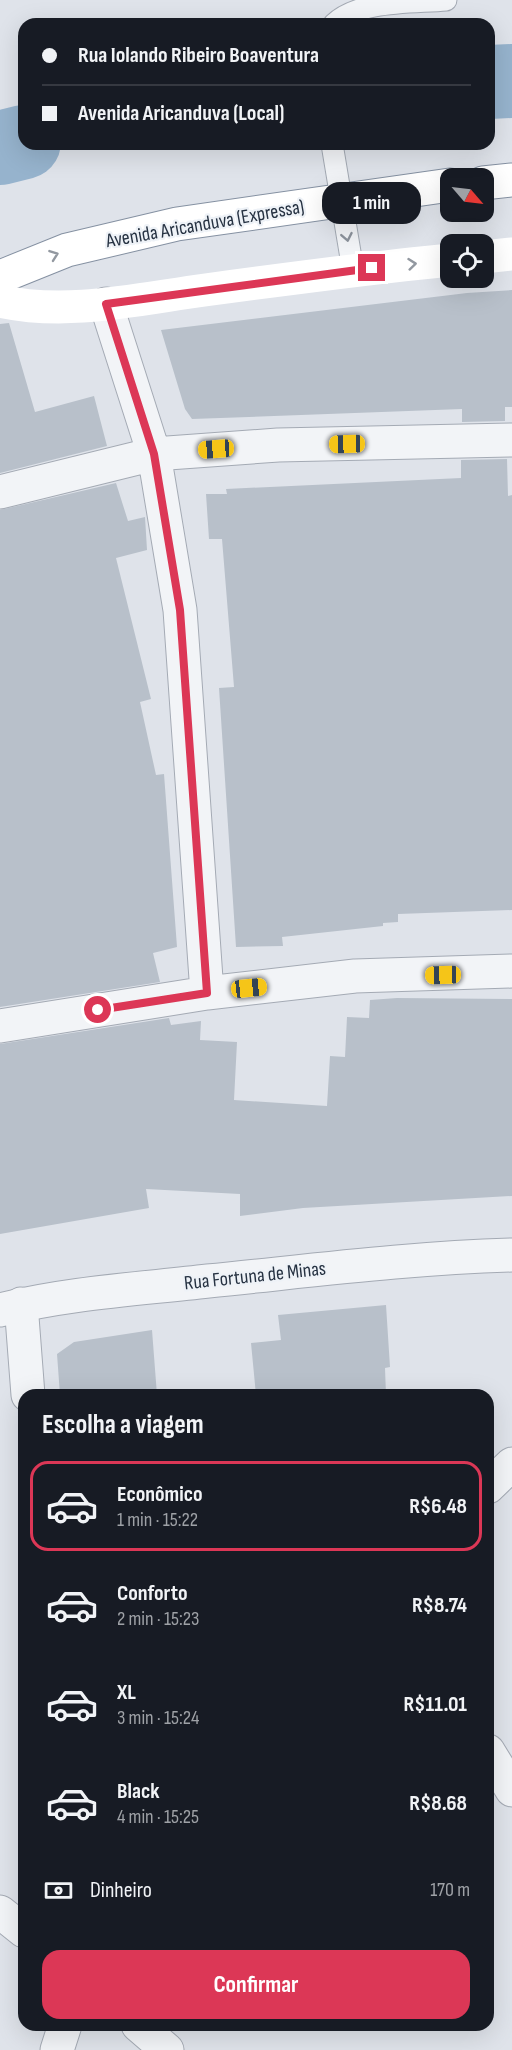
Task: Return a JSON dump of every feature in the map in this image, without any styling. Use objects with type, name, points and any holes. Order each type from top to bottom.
[{"type":"main road","points":[[494,182],[512,180]]},
{"type":"main road","name":"Avenida Aricanduva (Expressa)","points":[[0,277],[67,250],[177,224],[440,186]]},
{"type":"main road","points":[[494,255],[512,254]]},
{"type":"main road","points":[[0,301],[21,306],[56,308],[106,304],[352,270],[440,261]]},
{"type":"street","points":[[106,304],[154,454],[180,610],[207,993]]},
{"type":"street","points":[[0,492],[154,454],[278,445],[512,440]]},
{"type":"street","points":[[0,1026],[207,993],[355,976],[512,971]]},
{"type":"street","name":"Rua Fortuna de Minas","points":[[11,1307],[321,1269],[458,1257],[512,1255]]},
{"type":"street","points":[[11,1307],[27,1389]]},
{"type":"street","points":[[494,1481],[512,1464]]},
{"type":"street","points":[[494,1761],[512,1790]]},
{"type":"street","points":[[0,1912],[18,1926]]},
{"type":"street","points":[[57,2050],[63,2031]]},
{"type":"street","points":[[145,2031],[167,2050]]},
{"type":"lane","points":[[339,18],[357,9],[446,0]]},
{"type":"lane","points":[[333,153],[352,270]]},
{"type":"building","points":[[512,290],[512,407],[505,407],[505,421],[462,422],[462,409],[192,419],[185,409],[161,330],[467,293]]},
{"type":"building","points":[[9,323],[35,412],[94,396],[107,446],[0,473],[0,324]]},
{"type":"building","points":[[507,459],[508,496],[512,495],[512,910],[398,914],[398,922],[383,923],[383,926],[282,937],[283,946],[236,947],[219,688],[234,687],[222,539],[209,539],[206,494],[227,494],[226,489],[461,478],[461,460]]},
{"type":"building","points":[[116,483],[128,521],[145,517],[147,550],[116,558],[151,699],[140,702],[156,775],[164,774],[177,947],[153,953],[160,982],[0,1007],[0,510]]},
{"type":"building","points":[[397,998],[512,999],[512,1196],[303,1208],[240,1216],[240,1194],[146,1189],[149,1208],[0,1234],[0,1044],[169,1018],[171,1025],[201,1021],[200,1040],[237,1042],[234,1100],[327,1106],[330,1056],[345,1057],[347,1017],[369,1018],[370,1000]]},
{"type":"building","points":[[386,1305],[390,1367],[385,1368],[386,1389],[255,1389],[251,1343],[281,1340],[278,1315]]},
{"type":"building","points":[[152,1330],[157,1389],[60,1389],[57,1354],[74,1342]]},
{"type":"waterway","points":[[495,82],[512,81]]},
{"type":"waterway","points":[[0,148],[18,144]]},
{"type":"route","points":[[98,1010],[207,993],[195,791],[180,610],[154,454],[106,304],[372,268]]}]
